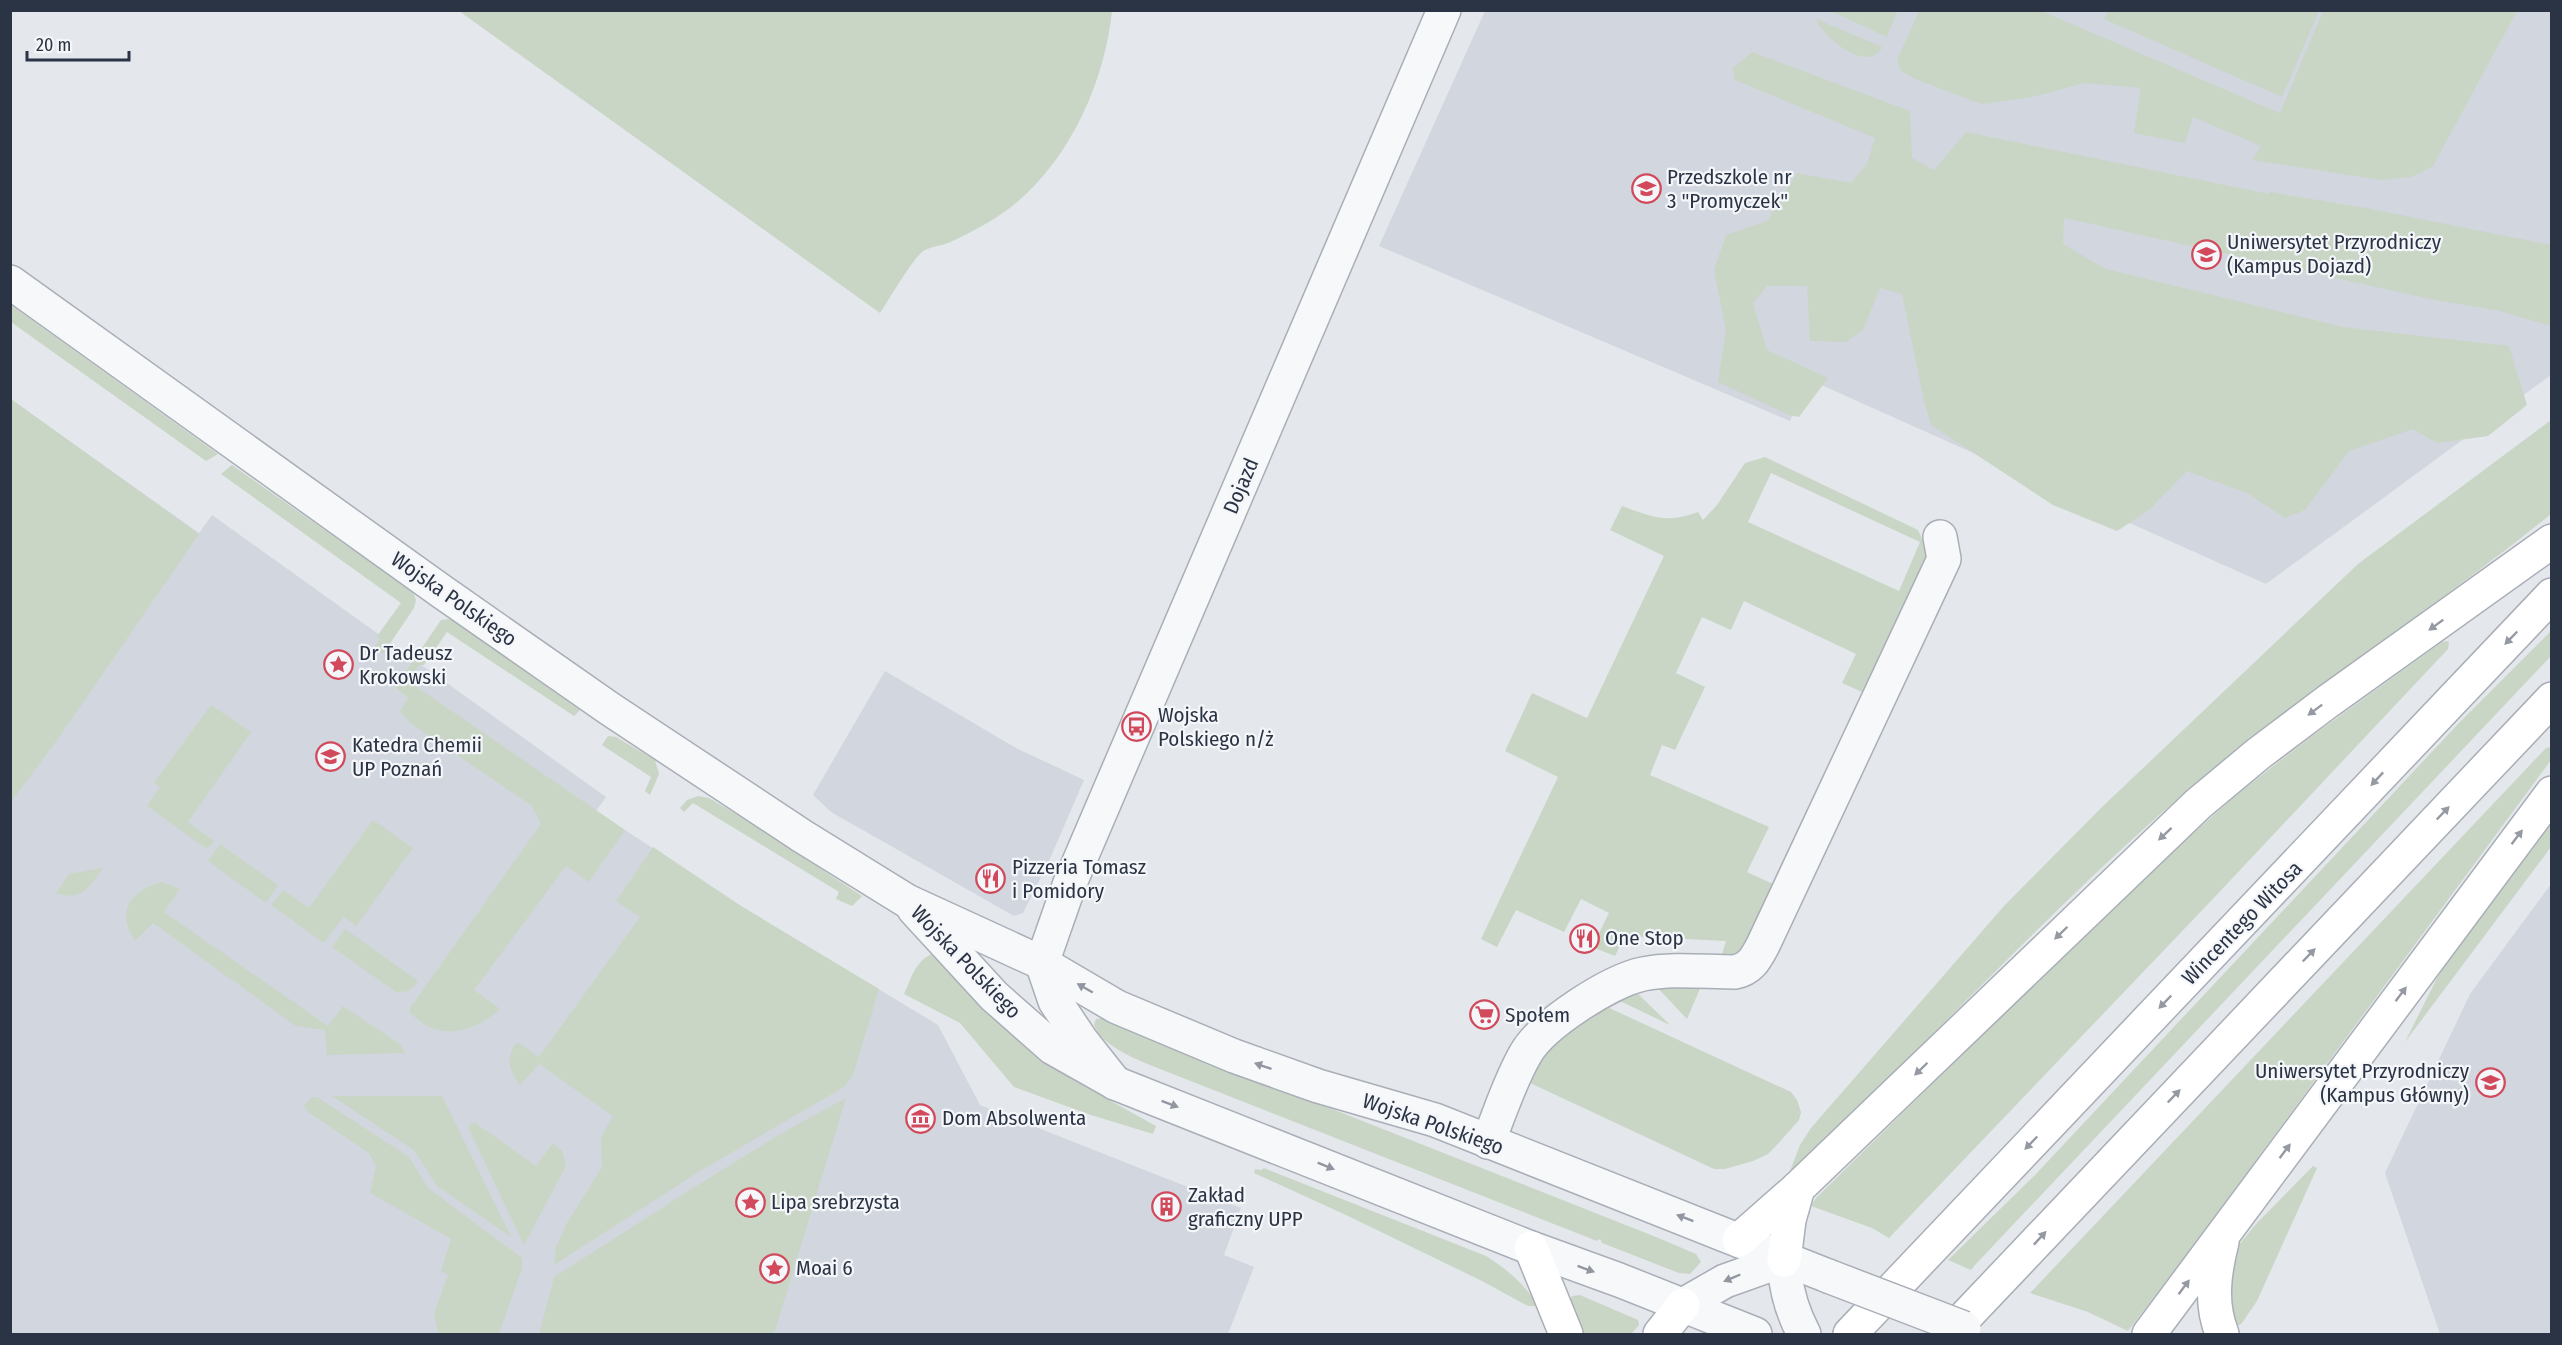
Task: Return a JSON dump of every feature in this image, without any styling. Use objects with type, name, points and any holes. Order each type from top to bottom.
[{"type":"main road","points":[[1739,1240],[1798,1188],[2120,876],[2212,793],[2327,702],[2552,542]]},
{"type":"main road","name":"Wincentego Witosa","points":[[1850,1335],[2552,595]]},
{"type":"main road","points":[[1965,1333],[2000,1280],[2552,699]]},
{"type":"main road","points":[[2149,1335],[2552,793]]},
{"type":"main road","points":[[1784,1260],[1789,1220],[1798,1188]]},
{"type":"main road","points":[[2222,1335],[2216,1315],[2214,1273],[2222,1242],[2231,1223]]},
{"type":"main road","points":[[1531,1248],[1566,1335]]},
{"type":"main road","points":[[1660,1335],[1683,1305]]},
{"type":"street","name":"Dojazd","points":[[1042,963],[1070,884],[1444,10]]},
{"type":"street","name":"Wojska Polskiego","points":[[10,282],[441,591],[601,702],[802,836],[907,901],[1042,963],[1117,1006],[1234,1056],[1318,1086],[1435,1120],[1739,1240],[1965,1333]]},
{"type":"street","points":[[1488,1142],[1527,1051],[1552,1026],[1578,1005],[1640,975],[1663,972],[1735,972],[1750,966],[1763,945],[1944,559],[1940,537]]},
{"type":"street","name":"Wojska Polskiego","points":[[907,901],[994,996],[1053,1047],[1115,1083],[1755,1335]]},
{"type":"street","name":"Wojska Polskiego","points":[[1042,963],[1055,1001],[1081,1040],[1115,1083]]},
{"type":"street","points":[[1683,1305],[1725,1281],[1784,1260],[1786,1285],[1798,1324]]},
{"type":"shaded area","name":"Uniwersytet Przyrodniczy (Kampus Dojazd)","points":[[1485,11],[2551,11],[2551,375],[2266,584],[1808,379],[1790,421],[1379,246]]},
{"type":"shaded area","points":[[10,399],[199,533],[212,515],[606,797],[596,811],[741,906],[938,1025],[980,1105],[1241,1208],[1224,1255],[1254,1267],[1228,1334],[11,1334]]},
{"type":"shaded area","points":[[885,671],[1016,748],[1084,780],[1049,861],[1023,913],[1014,916],[831,812],[813,795]]},
{"type":"shaded area","name":"Uniwersytet Przyrodniczy (Kampus Główny)","points":[[2551,884],[2551,1334],[2440,1334],[2385,1173],[2470,994]]},
{"type":"green space","points":[[1831,10],[1897,11],[1887,37]]},
{"type":"green space","points":[[2319,10],[2282,97],[2104,19],[2108,11]]},
{"type":"green space","points":[[459,11],[1112,11],[1100,71],[1089,101],[1057,158],[1015,204],[989,222],[953,241],[922,252],[906,272],[880,313]]},
{"type":"green space","points":[[1919,11],[2041,11],[2280,113],[2323,11],[2517,11],[2433,166],[2411,177],[2381,180],[2252,160],[2261,146],[2193,117],[2185,143],[2134,133],[2141,88],[2085,83],[2032,97],[1983,104],[1973,101],[1913,78],[1901,71],[1897,60]]},
{"type":"green space","points":[[1816,19],[1882,47],[1876,55],[1867,57],[1857,55],[1836,43],[1820,27]]},
{"type":"green space","points":[[1752,52],[1910,111],[1912,158],[1934,170],[1966,132],[2269,194],[2270,192],[2366,208],[2551,245],[2551,326],[2500,311],[2435,300],[2064,218],[2063,244],[2106,269],[2343,327],[2509,346],[2527,405],[2488,436],[2437,443],[2413,429],[2349,451],[2305,510],[2285,518],[2247,493],[2187,471],[2149,510],[2117,531],[2053,505],[1931,425],[1902,294],[1880,288],[1863,330],[1846,342],[1810,341],[1807,286],[1767,286],[1753,303],[1767,350],[1828,378],[1799,417],[1789,415],[1718,382],[1726,330],[1714,270],[1726,235],[1767,221],[1797,173],[1851,183],[1867,164],[1875,138],[1735,80],[1733,68]]},
{"type":"green space","points":[[11,305],[218,454],[206,461],[11,322]]},
{"type":"green space","points":[[11,399],[199,534],[60,736],[11,802]]},
{"type":"green space","points":[[2551,420],[2551,514],[2459,585],[2271,723],[2181,796],[2081,887],[1840,1125],[1790,1171],[1800,1145],[1811,1128],[2004,906],[2101,808],[2358,564]]},
{"type":"green space","points":[[1765,457],[1918,530],[1928,553],[1862,692],[1842,683],[1856,654],[1744,601],[1731,630],[1702,617],[1676,673],[1705,687],[1675,750],[1662,745],[1650,775],[1769,827],[1747,872],[1775,885],[1743,949],[1720,961],[1726,941],[1625,936],[1615,956],[1592,947],[1609,913],[1581,899],[1564,932],[1516,910],[1497,947],[1481,939],[1558,777],[1505,751],[1532,693],[1587,718],[1664,556],[1610,530],[1622,506],[1659,518],[1677,518],[1698,512],[1703,520],[1717,505],[1745,463]],"holes":[[[1771,473],[1920,542],[1899,591],[1748,522]]]},
{"type":"green space","points":[[232,465],[413,592],[416,600],[414,608],[383,654],[374,647],[380,639],[377,636],[401,603],[221,474]]},
{"type":"green space","points":[[450,619],[580,710],[574,716],[447,632],[424,665],[419,665],[413,674],[407,670],[441,620]]},
{"type":"green space","points":[[2551,631],[2551,656],[1971,1270],[1948,1260],[2035,1175],[2459,723]]},
{"type":"green space","points":[[2449,641],[2448,649],[1889,1238],[1872,1228],[1811,1206],[1816,1198],[2127,893],[2236,795],[2312,736],[2442,642]]},
{"type":"green space","points":[[402,677],[625,830],[589,882],[566,866],[474,990],[500,1009],[484,1021],[458,1031],[429,1027],[410,1013],[410,1008],[541,824],[532,806],[413,725],[400,712],[408,698],[395,687]]},
{"type":"green space","points":[[211,705],[251,732],[188,822],[214,841],[207,849],[147,806],[160,787],[154,783]]},
{"type":"green space","points":[[608,736],[616,737],[655,760],[659,774],[650,795],[645,791],[651,777],[602,745]]},
{"type":"green space","points":[[2551,747],[2551,760],[2128,1331],[2088,1312],[2030,1293],[2546,748]]},
{"type":"green space","points":[[698,796],[709,798],[746,820],[862,896],[852,906],[836,899],[839,892],[693,803],[684,812],[680,808],[687,800]]},
{"type":"green space","points":[[373,820],[413,848],[356,926],[344,916],[324,943],[271,905],[283,890],[309,908]]},
{"type":"green space","points":[[2551,820],[2551,847],[2405,1042],[2436,980],[2451,956]]},
{"type":"green space","points":[[220,844],[278,885],[266,903],[208,861]]},
{"type":"green space","points":[[653,847],[741,906],[879,989],[853,1075],[844,1087],[700,1171],[554,1265],[556,1247],[567,1223],[602,1167],[601,1137],[613,1116],[539,1064],[520,1085],[511,1069],[511,1053],[517,1042],[539,1057],[640,917],[616,901]]},
{"type":"green space","points":[[103,868],[89,887],[79,894],[72,896],[56,893],[69,874]]},
{"type":"green space","points":[[162,882],[180,889],[164,912],[328,1026],[343,1006],[400,1044],[405,1053],[327,1055],[325,1030],[296,1026],[153,923],[135,941],[126,920],[129,903],[142,890]]},
{"type":"green space","points":[[345,929],[418,981],[416,984],[404,992],[396,992],[332,947]]},
{"type":"green space","points":[[933,954],[1041,1056],[1071,1079],[1156,1126],[1153,1134],[1091,1115],[1014,1087],[960,1023],[904,994],[918,965]]},
{"type":"green space","points":[[1702,984],[1687,1019],[1655,985]]},
{"type":"green space","points":[[1635,991],[1670,1025],[1618,1000]]},
{"type":"green space","points":[[1605,1006],[1791,1092],[1801,1112],[1799,1120],[1768,1154],[1725,1169],[1714,1169],[1528,1082],[1549,1046]]},
{"type":"green space","points":[[1102,1018],[1656,1237],[1696,1254],[1701,1262],[1690,1274],[1679,1273],[1602,1243],[1600,1239],[1597,1241],[1150,1065],[1118,1050],[1103,1039],[1094,1025],[1096,1019]]},
{"type":"green space","points":[[332,1096],[442,1096],[511,1237],[437,1186],[414,1150]]},
{"type":"green space","points":[[312,1097],[317,1097],[409,1157],[428,1188],[522,1258],[522,1268],[499,1334],[438,1334],[434,1313],[448,1275],[441,1271],[451,1239],[370,1193],[376,1166],[369,1153],[308,1112],[304,1106]]},
{"type":"green space","points":[[846,1098],[774,1334],[539,1334],[554,1277],[735,1162]]},
{"type":"green space","points":[[474,1122],[536,1166],[553,1143],[562,1151],[566,1166],[524,1245],[468,1127]]},
{"type":"green space","points":[[2313,1166],[2317,1168],[2257,1301],[2242,1323],[2233,1329],[2224,1297],[2237,1247],[2257,1223]]},
{"type":"green space","points":[[1264,1168],[1486,1256],[1515,1278],[1539,1306],[1528,1306],[1482,1281],[1254,1173],[1255,1169]]},
{"type":"green space","points":[[1580,1295],[1638,1320],[1639,1325],[1631,1334],[1583,1334],[1570,1301],[1572,1296]]},
{"type":"place","name":"Przedszkole nr 3 \"Promyczek\"","points":[[1646,189]]},
{"type":"place","name":"Uniwersytet Przyrodniczy (Kampus Dojazd)","points":[[2206,254]]},
{"type":"place","name":"Dr Tadeusz Krokowski","points":[[338,665]]},
{"type":"place","name":"Wojska Polskiego n/ż","points":[[1137,727]]},
{"type":"place","name":"Katedra Chemii UP Poznań","points":[[331,757]]},
{"type":"place","name":"Pizzeria Tomasz i Pomidory","points":[[991,879]]},
{"type":"place","name":"One Stop","points":[[1584,938]]},
{"type":"place","name":"Społem","points":[[1484,1015]]},
{"type":"place","name":"Uniwersytet Przyrodniczy (Kampus Główny)","points":[[2490,1083]]},
{"type":"place","name":"Dom Absolwenta","points":[[921,1118]]},
{"type":"place","name":"Lipa srebrzysta","points":[[750,1202]]},
{"type":"place","name":"Zakład graficzny UPP","points":[[1167,1207]]},
{"type":"place","name":"Moai 6","points":[[775,1268]]}]
